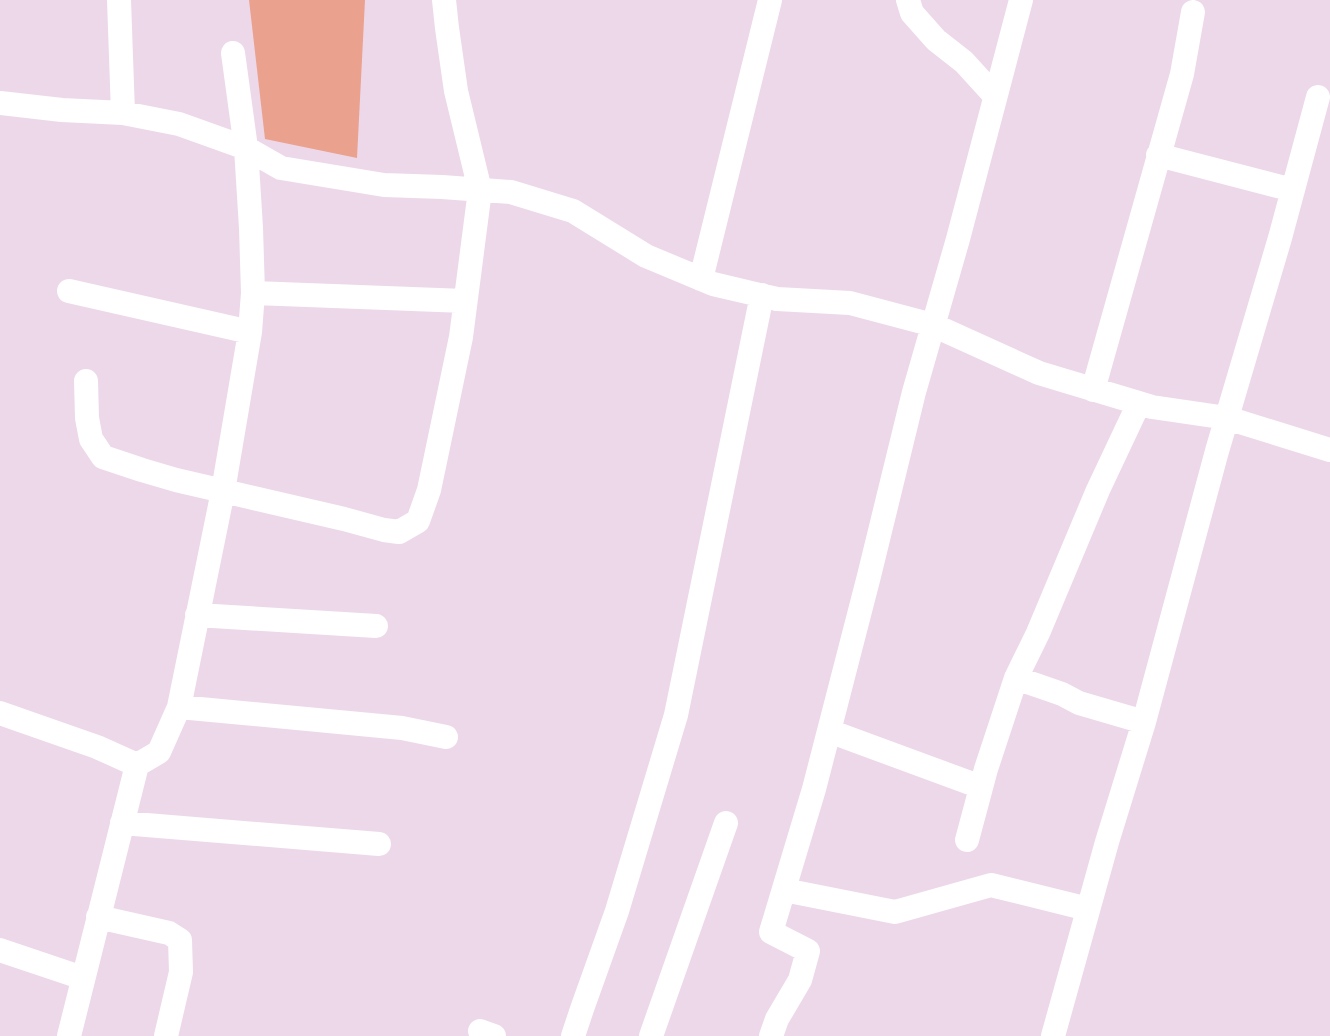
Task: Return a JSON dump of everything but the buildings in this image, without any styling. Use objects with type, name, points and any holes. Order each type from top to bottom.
[{"type":"street","points":[[119,0],[123,113]]},
{"type":"street","points":[[86,381],[87,418],[91,440],[103,456],[142,470],[384,530],[399,532],[418,521],[429,490],[461,337],[480,190],[456,91],[444,0]]},
{"type":"street","points":[[701,279],[770,0]]},
{"type":"street","points":[[908,0],[912,13],[936,40],[964,62],[995,96]]},
{"type":"street","points":[[772,1036],[777,1019],[800,980],[808,951],[771,932],[814,789],[914,392],[958,239],[1021,0]]},
{"type":"street","points":[[1093,390],[1182,74],[1193,12]]},
{"type":"street","points":[[68,1036],[137,765],[159,752],[179,707],[223,491],[250,332],[253,292],[251,228],[246,148],[233,53]]},
{"type":"street","points":[[1053,1036],[1107,842],[1144,722],[1217,451],[1280,238],[1318,97]]},
{"type":"street","points":[[0,107],[0,103],[62,110],[123,113],[178,124],[246,148],[281,168],[384,185],[511,192],[573,211],[646,256],[713,284],[777,299],[850,303],[933,325],[1039,373],[1152,407],[1227,418],[1330,450]]},
{"type":"street","points":[[1158,155],[1293,190]]},
{"type":"street","points":[[69,292],[250,332]]},
{"type":"street","points":[[253,292],[465,301]]},
{"type":"street","points":[[573,1036],[617,911],[676,715],[762,295]]},
{"type":"street","points":[[967,840],[986,769],[1016,678],[1038,633],[1098,490],[1139,403]]},
{"type":"street","points":[[197,615],[376,626]]},
{"type":"street","points":[[1016,678],[1062,694],[1079,703],[1144,722]]},
{"type":"street","points":[[179,707],[402,728],[446,737]]},
{"type":"street","points":[[0,713],[97,747],[137,765]]},
{"type":"street","points":[[829,731],[981,787]]},
{"type":"street","points":[[122,823],[378,844]]},
{"type":"street","points":[[650,1036],[726,823]]},
{"type":"street","points":[[784,890],[896,912],[991,885],[1088,909]]},
{"type":"street","points":[[98,917],[169,934],[180,940],[181,972],[166,1036]]},
{"type":"street","points":[[0,950],[83,978]]},
{"type":"shaded area","points":[[249,0],[365,0],[357,158],[265,139]]}]
